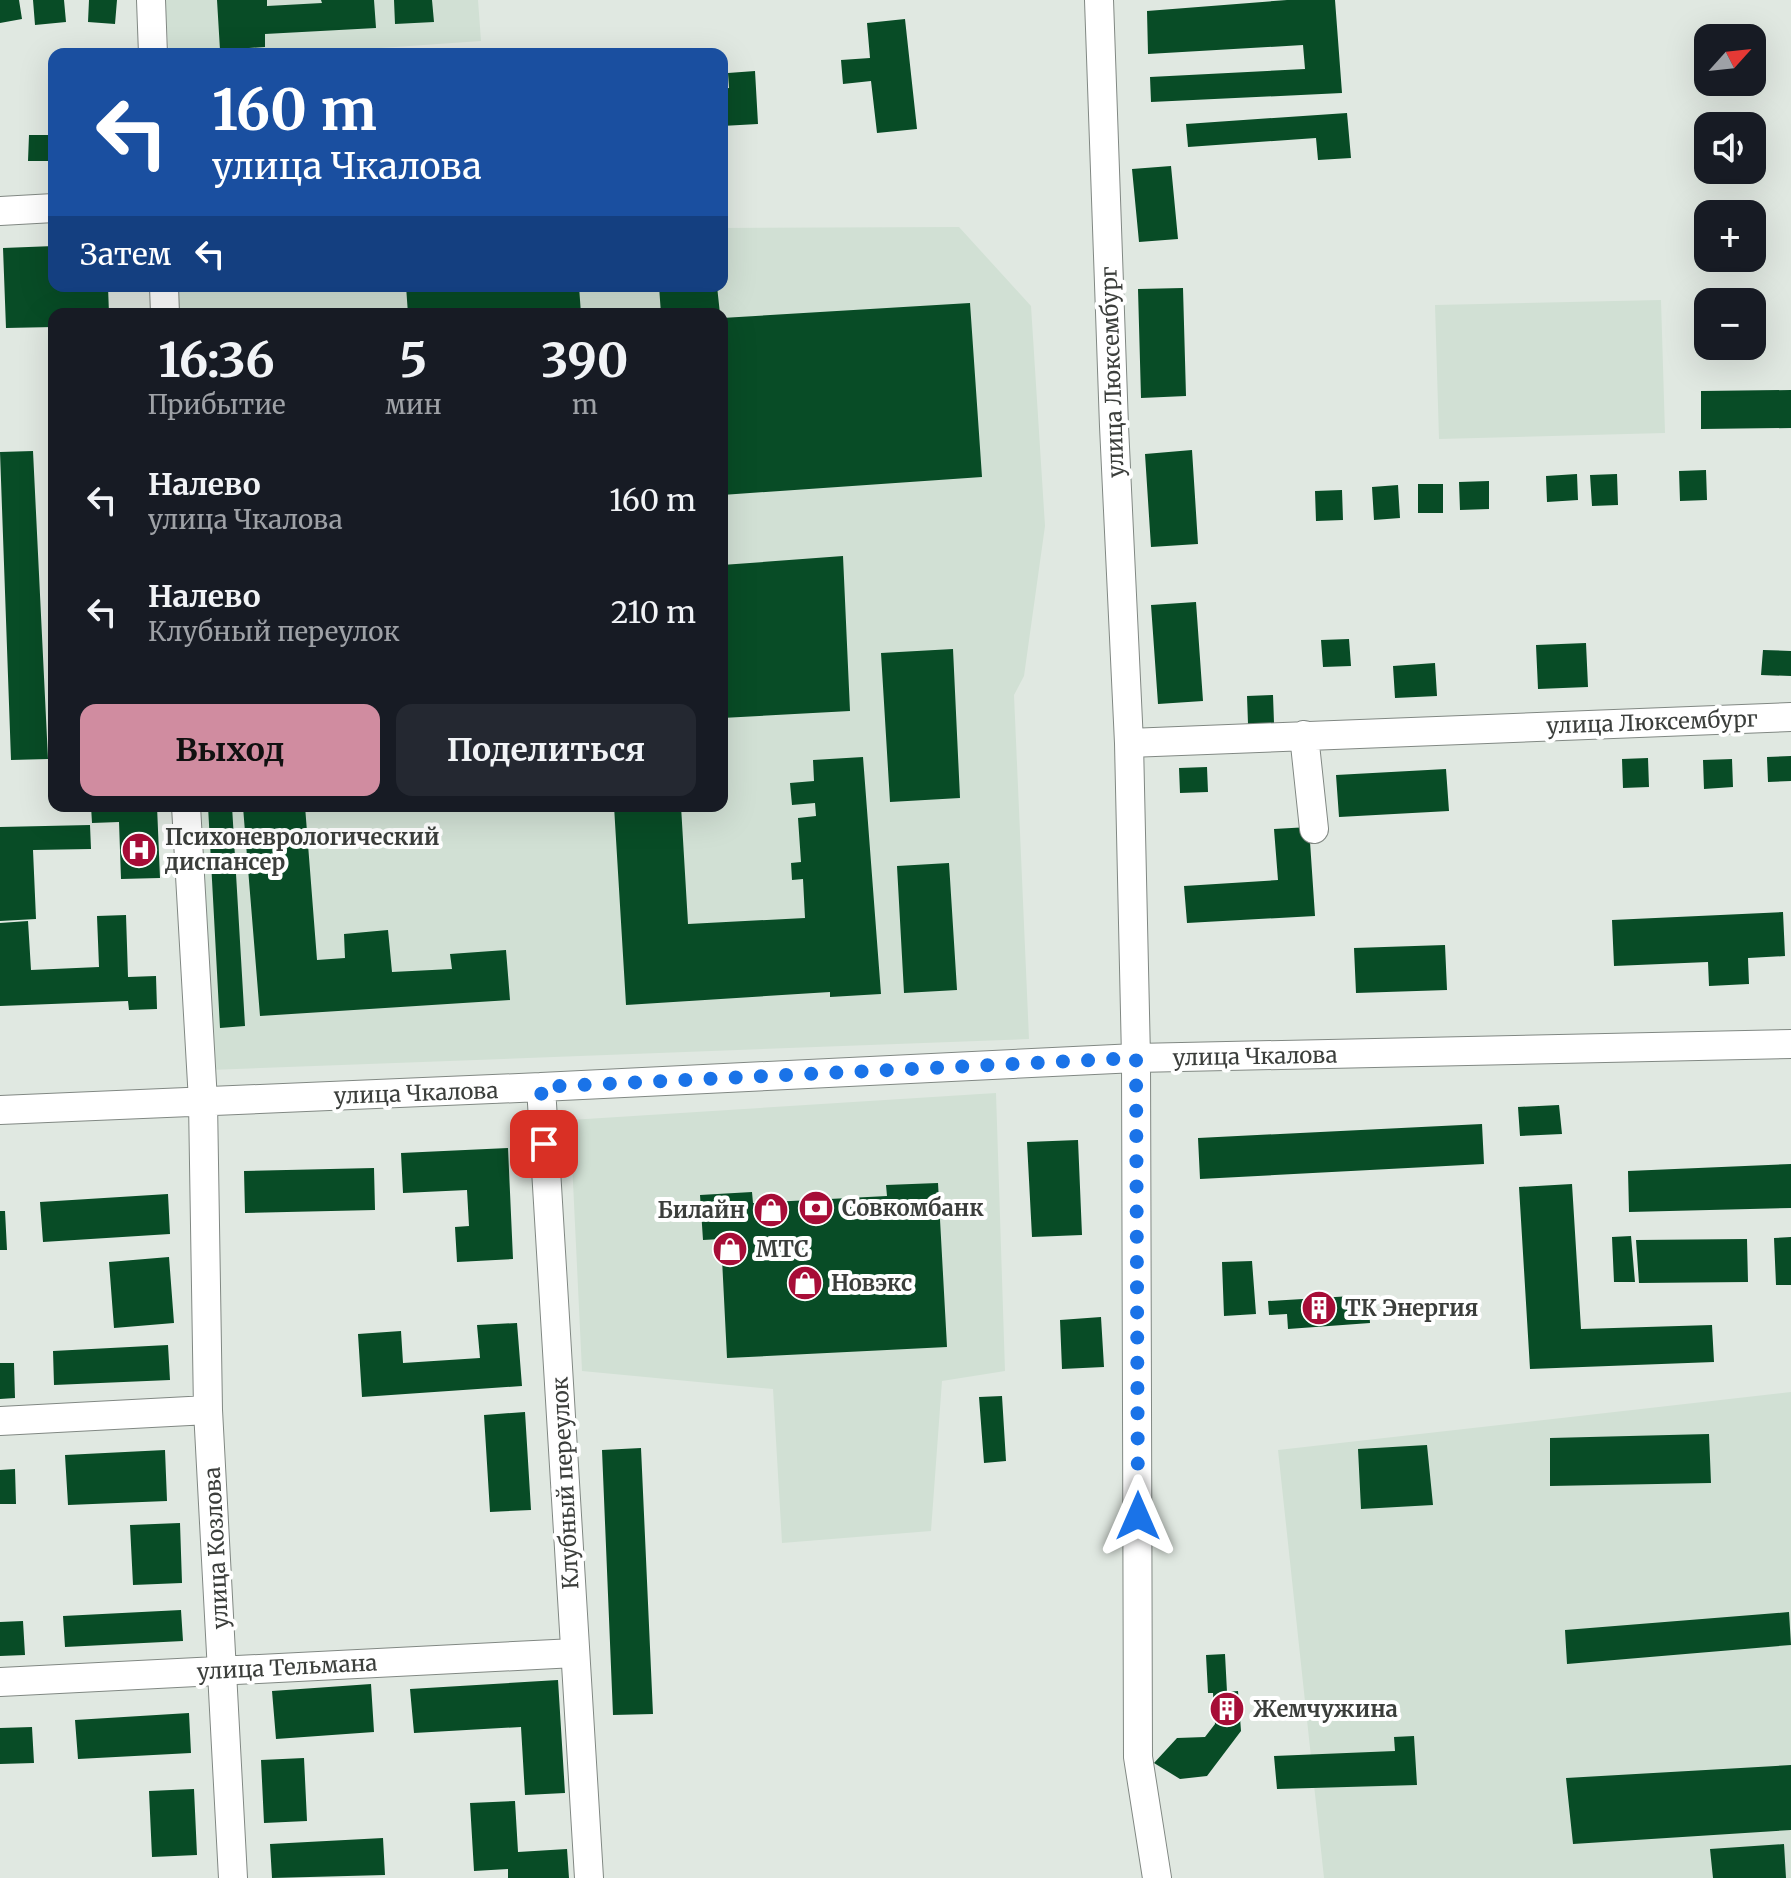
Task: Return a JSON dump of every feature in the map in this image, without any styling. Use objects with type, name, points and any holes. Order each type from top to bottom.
[{"type":"street","points":[[151,0],[153,48]]},
{"type":"street","name":"улица Люксембург","points":[[1099,0],[1129,743],[1136,1058],[1138,1757],[1157,1878]]},
{"type":"street","points":[[0,211],[48,208]]},
{"type":"street","name":"улица Люксембург","points":[[1129,743],[1791,717]]},
{"type":"street","points":[[1304,735],[1314,829]]},
{"type":"street","name":"улица Козлова","points":[[186,812],[203,1101],[208,1410],[233,1878]]},
{"type":"street","name":"улица Чкалова","points":[[0,1110],[1136,1058],[1791,1044]]},
{"type":"street","name":"Клубный переулок","points":[[541,1087],[589,1878]]},
{"type":"street","points":[[0,1421],[208,1410]]},
{"type":"street","name":"улица Тельмана","points":[[0,1682],[575,1653]]},
{"type":"shaded area","points":[[165,0],[478,0],[481,41],[381,48],[169,48]]},
{"type":"shaded area","points":[[959,227],[1031,306],[1045,526],[1024,676],[1014,695],[1029,1039],[210,1070],[197,812],[728,812],[728,308],[179,308],[178,292],[728,292],[728,228]]},
{"type":"shaded area","points":[[1661,300],[1665,433],[1439,439],[1435,305]]},
{"type":"shaded area","points":[[996,1093],[1005,1371],[942,1381],[931,1531],[782,1543],[773,1389],[582,1371],[570,1120]]},
{"type":"shaded area","points":[[1791,1392],[1791,1878],[1324,1878],[1278,1450]]},
{"type":"building","points":[[0,0],[19,0],[22,19],[0,23]]},
{"type":"building","points":[[33,0],[64,0],[66,22],[35,25]]},
{"type":"building","points":[[89,0],[117,0],[115,24],[88,22]]},
{"type":"building","points":[[217,0],[267,0],[267,6],[322,3],[321,0],[374,0],[376,28],[265,34],[265,47],[220,48]]},
{"type":"building","points":[[394,0],[432,0],[434,22],[395,24]]},
{"type":"building","points":[[1287,0],[1335,0],[1342,93],[1151,102],[1150,77],[1305,69],[1303,45],[1148,54],[1147,11]]},
{"type":"building","points":[[905,19],[917,129],[877,133],[871,81],[843,84],[841,60],[870,58],[867,23]]},
{"type":"building","points":[[755,71],[758,124],[728,126],[728,73]]},
{"type":"building","points":[[1347,113],[1351,158],[1318,160],[1316,138],[1188,147],[1186,124]]},
{"type":"building","points":[[29,135],[48,135],[48,161],[28,161]]},
{"type":"building","points":[[1171,166],[1178,239],[1139,242],[1132,169]]},
{"type":"building","points":[[48,246],[48,292],[108,292],[109,308],[48,308],[48,327],[6,328],[3,248]]},
{"type":"building","points":[[1183,288],[1186,396],[1141,398],[1138,289]]},
{"type":"building","points":[[406,292],[579,292],[581,308],[408,308]]},
{"type":"building","points":[[659,292],[718,292],[719,308],[661,308]]},
{"type":"building","points":[[970,303],[982,477],[728,495],[728,318]]},
{"type":"building","points":[[1791,390],[1791,428],[1701,429],[1701,391]]},
{"type":"building","points":[[1192,450],[1198,544],[1151,547],[1145,454]]},
{"type":"building","points":[[33,451],[48,759],[11,760],[0,452]]},
{"type":"building","points":[[1706,470],[1707,500],[1680,501],[1679,471]]},
{"type":"building","points":[[1577,474],[1578,500],[1547,502],[1546,476]]},
{"type":"building","points":[[1617,474],[1618,505],[1592,506],[1590,475]]},
{"type":"building","points":[[1489,481],[1489,509],[1460,510],[1459,482]]},
{"type":"building","points":[[1418,484],[1443,484],[1443,513],[1418,513]]},
{"type":"building","points":[[1398,485],[1400,518],[1374,520],[1372,487]]},
{"type":"building","points":[[1342,490],[1343,520],[1316,521],[1315,491]]},
{"type":"building","points":[[843,556],[850,711],[728,718],[728,565]]},
{"type":"building","points":[[1196,602],[1203,701],[1158,704],[1151,605]]},
{"type":"building","points":[[1349,639],[1351,666],[1323,667],[1321,640]]},
{"type":"building","points":[[1586,643],[1588,687],[1538,689],[1536,645]]},
{"type":"building","points":[[953,649],[960,798],[890,802],[881,653]]},
{"type":"building","points":[[1763,650],[1791,651],[1791,676],[1761,675]]},
{"type":"building","points":[[1435,663],[1437,696],[1395,698],[1393,666]]},
{"type":"building","points":[[1273,695],[1274,723],[1248,724],[1247,696]]},
{"type":"building","points":[[1791,756],[1791,781],[1768,782],[1767,757]]},
{"type":"building","points":[[863,757],[881,994],[830,997],[830,992],[626,1005],[614,812],[681,812],[688,924],[805,918],[803,879],[792,880],[791,863],[801,862],[798,818],[816,816],[815,803],[792,805],[790,783],[814,781],[813,760]]},
{"type":"building","points":[[1648,758],[1649,787],[1623,788],[1622,759]]},
{"type":"building","points":[[1732,759],[1733,787],[1704,789],[1703,760]]},
{"type":"building","points":[[1207,767],[1208,792],[1180,793],[1179,768]]},
{"type":"building","points":[[1446,769],[1449,811],[1339,817],[1336,775]]},
{"type":"building","name":"Психоневрологический диспансер","points":[[91,812],[157,812],[160,878],[121,879],[119,822],[92,823]]},
{"type":"building","points":[[208,812],[232,812],[245,1026],[220,1028]]},
{"type":"building","points":[[243,812],[305,812],[317,960],[345,958],[344,934],[388,930],[392,972],[452,969],[450,954],[506,950],[510,1000],[260,1016]]},
{"type":"building","points":[[90,825],[91,849],[33,850],[36,919],[0,921],[0,827]]},
{"type":"building","points":[[1309,827],[1315,916],[1187,923],[1184,886],[1278,880],[1274,829]]},
{"type":"building","points":[[949,863],[957,990],[904,993],[897,866]]},
{"type":"building","points":[[1783,912],[1785,956],[1748,958],[1749,984],[1709,986],[1708,962],[1614,966],[1612,920]]},
{"type":"building","points":[[126,915],[128,977],[156,976],[157,1009],[129,1010],[128,1001],[0,1006],[0,923],[28,921],[31,970],[99,967],[97,916]]},
{"type":"building","points":[[1445,945],[1447,990],[1356,993],[1354,948]]},
{"type":"building","points":[[1559,1105],[1562,1134],[1520,1136],[1518,1107]]},
{"type":"building","points":[[1482,1124],[1484,1164],[1200,1179],[1198,1138]]},
{"type":"building","points":[[1078,1140],[1082,1235],[1032,1237],[1027,1142]]},
{"type":"building","points":[[508,1148],[513,1259],[457,1262],[455,1227],[469,1226],[467,1190],[403,1193],[401,1153]]},
{"type":"building","points":[[1791,1164],[1791,1208],[1629,1212],[1628,1171]]},
{"type":"building","points":[[374,1168],[375,1210],[245,1213],[244,1171]]},
{"type":"building","points":[[938,1183],[947,1347],[727,1358],[721,1239],[703,1240],[700,1195],[752,1192],[753,1203],[887,1196],[886,1185]]},
{"type":"building","points":[[1572,1184],[1581,1329],[1712,1325],[1714,1362],[1530,1369],[1519,1187]]},
{"type":"building","points":[[168,1194],[170,1234],[43,1242],[40,1202]]},
{"type":"building","points":[[0,1211],[5,1211],[7,1250],[0,1250]]},
{"type":"building","points":[[1631,1236],[1635,1282],[1614,1282],[1612,1237]]},
{"type":"building","points":[[1791,1237],[1791,1285],[1776,1285],[1774,1238]]},
{"type":"building","points":[[1747,1239],[1748,1282],[1639,1283],[1636,1240]]},
{"type":"building","points":[[169,1257],[174,1323],[114,1328],[109,1262]]},
{"type":"building","points":[[1252,1261],[1256,1314],[1224,1316],[1222,1262]]},
{"type":"building","name":"ТК Энергия","points":[[1368,1295],[1370,1323],[1288,1329],[1287,1314],[1269,1315],[1268,1301]]},
{"type":"building","points":[[1101,1317],[1104,1367],[1062,1369],[1060,1320]]},
{"type":"building","points":[[517,1323],[522,1386],[362,1397],[358,1334],[401,1331],[403,1363],[480,1358],[477,1325]]},
{"type":"building","points":[[168,1345],[170,1380],[54,1385],[53,1351]]},
{"type":"building","points":[[0,1363],[14,1363],[15,1398],[0,1399]]},
{"type":"building","points":[[1002,1396],[1006,1461],[984,1463],[979,1397]]},
{"type":"building","points":[[525,1412],[531,1510],[490,1512],[484,1415]]},
{"type":"building","points":[[1709,1434],[1711,1483],[1550,1486],[1550,1438]]},
{"type":"building","points":[[1427,1445],[1433,1505],[1361,1509],[1358,1449]]},
{"type":"building","points":[[641,1448],[653,1714],[613,1715],[602,1450]]},
{"type":"building","points":[[165,1450],[167,1501],[68,1505],[65,1455]]},
{"type":"building","points":[[15,1469],[16,1504],[0,1504],[0,1470]]},
{"type":"building","points":[[180,1523],[182,1583],[133,1585],[130,1525]]},
{"type":"building","points":[[181,1610],[183,1641],[65,1647],[63,1616]]},
{"type":"building","points":[[1789,1612],[1791,1645],[1567,1664],[1565,1630]]},
{"type":"building","points":[[23,1621],[25,1655],[0,1656],[0,1622]]},
{"type":"building","points":[[1225,1654],[1227,1692],[1238,1691],[1241,1731],[1207,1776],[1180,1779],[1154,1763],[1177,1738],[1205,1737],[1215,1724],[1213,1693],[1208,1693],[1206,1655]]},
{"type":"building","points":[[558,1680],[565,1793],[525,1795],[521,1727],[414,1733],[410,1689]]},
{"type":"building","points":[[371,1684],[374,1732],[276,1739],[272,1691]]},
{"type":"building","points":[[189,1713],[191,1753],[78,1759],[75,1720]]},
{"type":"building","points":[[32,1727],[34,1763],[0,1764],[0,1728]]},
{"type":"building","points":[[1414,1736],[1417,1785],[1277,1789],[1274,1756],[1395,1751],[1394,1737]]},
{"type":"building","points":[[304,1758],[307,1821],[264,1823],[261,1760]]},
{"type":"building","points":[[1791,1765],[1791,1830],[1573,1844],[1566,1778]]},
{"type":"building","points":[[194,1789],[197,1855],[152,1857],[149,1791]]},
{"type":"building","points":[[515,1801],[518,1852],[567,1849],[569,1878],[508,1878],[508,1869],[474,1871],[470,1803]]},
{"type":"building","points":[[383,1838],[385,1875],[272,1878],[270,1844]]},
{"type":"building","points":[[1784,1844],[1786,1878],[1713,1878],[1710,1849]]},
{"type":"place","name":"Психоневрологический диспансер","points":[[139,850]]},
{"type":"place","name":"Совкомбанк","points":[[816,1208]]},
{"type":"place","name":"Билайн","points":[[771,1210]]},
{"type":"place","name":"МТС","points":[[730,1249]]},
{"type":"place","name":"Новэкс","points":[[805,1283]]},
{"type":"place","name":"ТК Энергия","points":[[1319,1308]]},
{"type":"place","name":"Жемчужина","points":[[1227,1709]]},
{"type":"route","points":[[544,1144],[541,1087],[1136,1058],[1138,1516]]}]
